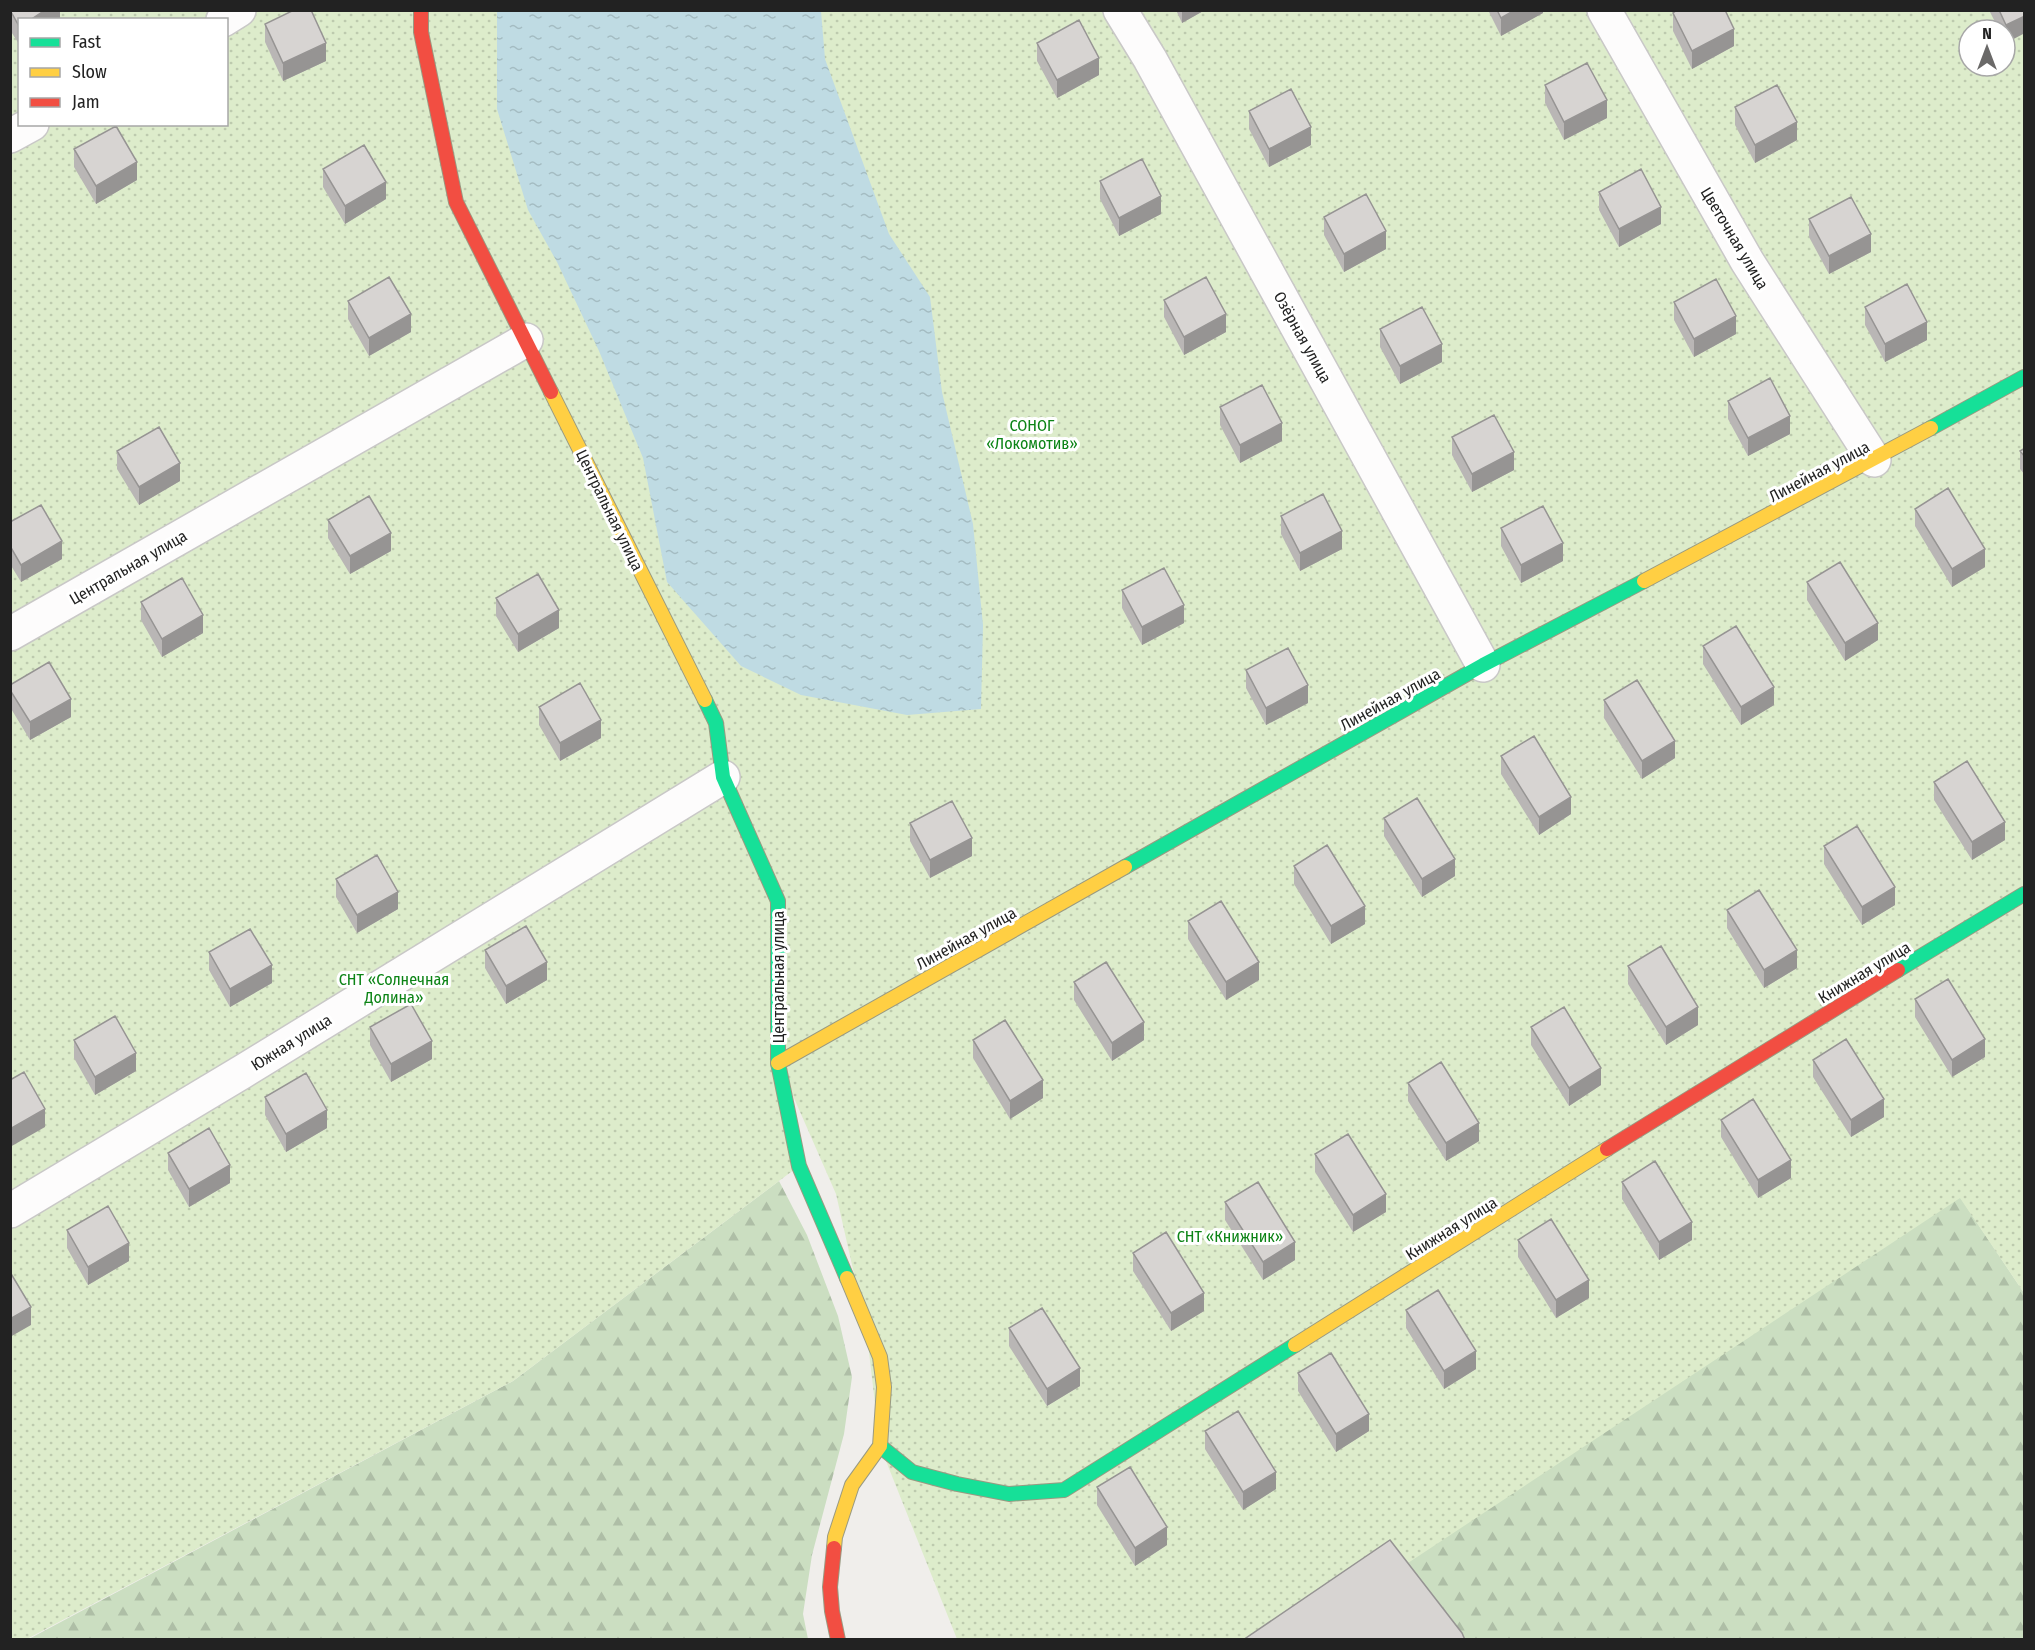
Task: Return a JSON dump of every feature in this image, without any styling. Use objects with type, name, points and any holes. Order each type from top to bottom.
[{"type":"street","points":[[226,18],[239,10]]},
{"type":"street","name":"Центральная улица","points":[[421,10],[421,32],[456,202],[716,723],[723,777],[778,901],[778,1063],[799,1166],[880,1357],[884,1387],[880,1446]]},
{"type":"street","name":"Озёрная улица","points":[[1120,10],[1150,59],[1483,665]]},
{"type":"street","name":"Цветочная улица","points":[[1604,10],[1747,261],[1874,460]]},
{"type":"street","points":[[10,136],[28,126]]},
{"type":"street","name":"Центральная улица","points":[[10,634],[526,340]]},
{"type":"street","name":"Линейная улица","points":[[778,1063],[1483,665],[1874,460],[2025,377]]},
{"type":"street","name":"Южная улица","points":[[10,1211],[242,1072],[723,777]]},
{"type":"street","name":"Книжная улица","points":[[880,1446],[912,1472],[957,1484],[1009,1494],[1064,1490],[1694,1094],[2025,894]]},
{"type":"street","points":[[838,1640],[830,1587],[835,1537],[852,1485],[880,1446]]},
{"type":"green space","points":[[11,11],[2024,11],[2024,1293],[1960,1198],[1293,1639],[957,1639],[880,1446],[866,1327],[836,1194],[780,1066],[799,1166],[513,1381],[27,1639],[11,1640]]},
{"type":"green space","points":[[779,1181],[807,1235],[838,1316],[852,1377],[844,1434],[812,1555],[803,1614],[808,1639],[27,1640],[513,1381]]},
{"type":"green space","points":[[1960,1197],[2024,1293],[2024,1639],[1441,1639],[1390,1574]]},
{"type":"water","points":[[497,11],[821,11],[825,59],[889,234],[930,297],[942,392],[973,524],[983,625],[981,709],[907,715],[801,695],[741,666],[667,582],[643,458],[599,351],[557,262],[528,210],[497,109]]},
{"type":"building","points":[[10,10],[45,10],[33,18],[18,18],[18,24]]},
{"type":"building","points":[[294,10],[311,10],[326,43],[283,63],[265,24]]},
{"type":"building","points":[[1497,10],[1515,10],[1501,18]]},
{"type":"building","points":[[1677,10],[1725,10],[1734,29],[1692,51],[1673,13]]},
{"type":"building","points":[[1999,10],[2025,10],[2025,16],[2017,20],[2003,18]]},
{"type":"building","points":[[1079,20],[1099,58],[1057,80],[1037,43]]},
{"type":"building","points":[[1587,63],[1607,100],[1564,122],[1545,85]]},
{"type":"building","points":[[1777,85],[1797,122],[1755,145],[1735,107]]},
{"type":"building","points":[[1291,89],[1311,127],[1269,149],[1249,111]]},
{"type":"building","points":[[116,126],[137,162],[96,186],[74,149]]},
{"type":"building","points":[[364,145],[386,182],[345,206],[323,169]]},
{"type":"building","points":[[1142,159],[1161,196],[1119,218],[1100,181]]},
{"type":"building","points":[[1641,169],[1661,207],[1619,229],[1599,192]]},
{"type":"building","points":[[1366,194],[1386,231],[1344,254],[1324,217]]},
{"type":"building","points":[[1851,197],[1871,234],[1829,256],[1809,219]]},
{"type":"building","points":[[389,277],[411,314],[369,338],[348,301]]},
{"type":"building","points":[[1206,277],[1226,314],[1184,337],[1164,300]]},
{"type":"building","points":[[1716,279],[1736,316],[1694,339],[1674,302]]},
{"type":"building","points":[[1907,284],[1927,322],[1885,344],[1865,307]]},
{"type":"building","points":[[1422,307],[1442,344],[1400,366],[1380,329]]},
{"type":"building","points":[[1770,378],[1790,416],[1748,438],[1728,401]]},
{"type":"building","points":[[1262,385],[1282,423],[1240,445],[1220,407]]},
{"type":"building","points":[[1494,415],[1514,452],[1472,474],[1452,437]]},
{"type":"building","points":[[159,427],[180,463],[139,487],[117,451]]},
{"type":"building","points":[[1948,488],[1985,549],[1952,569],[1915,509]]},
{"type":"building","points":[[1323,494],[1342,531],[1300,553],[1281,516]]},
{"type":"building","points":[[369,496],[391,533],[350,556],[328,520]]},
{"type":"building","points":[[41,505],[62,541],[21,565],[10,546],[10,522]]},
{"type":"building","points":[[1543,506],[1563,543],[1521,565],[1501,528]]},
{"type":"building","points":[[1840,562],[1878,623],[1845,643],[1807,582]]},
{"type":"building","points":[[1164,568],[1184,605],[1142,627],[1122,590]]},
{"type":"building","points":[[538,574],[559,610],[518,634],[496,598]]},
{"type":"building","points":[[182,578],[203,615],[162,639],[141,602]]},
{"type":"building","points":[[1736,626],[1774,687],[1741,707],[1703,646]]},
{"type":"building","points":[[1288,648],[1308,685],[1266,708],[1246,670]]},
{"type":"building","points":[[49,662],[71,699],[30,722],[10,690],[10,685]]},
{"type":"building","points":[[1637,680],[1675,741],[1642,761],[1604,700]]},
{"type":"building","points":[[580,683],[601,720],[560,743],[539,707]]},
{"type":"building","points":[[1534,736],[1571,797],[1539,817],[1501,756]]},
{"type":"building","points":[[1967,761],[2005,822],[1972,842],[1934,782]]},
{"type":"building","points":[[1417,798],[1455,859],[1422,879],[1384,818]]},
{"type":"building","points":[[952,801],[972,838],[930,860],[910,823]]},
{"type":"building","points":[[1857,826],[1895,887],[1862,907],[1824,846]]},
{"type":"building","points":[[1327,845],[1365,906],[1331,926],[1294,866]]},
{"type":"building","points":[[377,855],[398,892],[357,915],[336,879]]},
{"type":"building","points":[[1759,890],[1797,950],[1764,970],[1727,910]]},
{"type":"building","points":[[1221,901],[1259,962],[1226,982],[1188,921]]},
{"type":"building","points":[[526,926],[547,962],[506,986],[485,950]]},
{"type":"building","points":[[250,929],[272,965],[230,989],[209,952]]},
{"type":"building","points":[[1661,946],[1698,1007],[1666,1027],[1628,966]]},
{"type":"building","points":[[1106,962],[1144,1022],[1112,1043],[1074,982]]},
{"type":"building","points":[[1948,979],[1985,1039],[1952,1060],[1915,999]]},
{"type":"building","points":[[411,1004],[432,1041],[391,1064],[370,1027]]},
{"type":"building","points":[[1564,1007],[1601,1068],[1569,1088],[1531,1027]]},
{"type":"building","points":[[115,1016],[136,1053],[95,1077],[74,1040]]},
{"type":"building","points":[[1005,1020],[1043,1080],[1010,1101],[973,1040]]},
{"type":"building","points":[[1846,1039],[1884,1099],[1851,1120],[1813,1060]]},
{"type":"building","points":[[1441,1062],[1479,1123],[1446,1143],[1408,1083]]},
{"type":"building","points":[[24,1072],[45,1109],[10,1129],[10,1080]]},
{"type":"building","points":[[306,1073],[327,1110],[286,1134],[265,1097]]},
{"type":"building","points":[[1753,1099],[1791,1160],[1758,1180],[1721,1120]]},
{"type":"building","points":[[209,1128],[230,1165],[189,1189],[168,1153]]},
{"type":"building","points":[[1348,1134],[1386,1194],[1353,1215],[1315,1154]]},
{"type":"building","points":[[1655,1161],[1692,1222],[1659,1242],[1622,1182]]},
{"type":"building","points":[[1258,1182],[1295,1242],[1263,1262],[1225,1202]]},
{"type":"building","points":[[108,1206],[129,1243],[88,1267],[67,1230]]},
{"type":"building","points":[[1551,1219],[1589,1280],[1556,1300],[1518,1240]]},
{"type":"building","points":[[1166,1232],[1204,1293],[1171,1313],[1133,1253]]},
{"type":"building","points":[[10,1272],[31,1307],[10,1319]]},
{"type":"building","points":[[1438,1290],[1476,1351],[1444,1371],[1406,1310]]},
{"type":"building","points":[[1042,1308],[1080,1368],[1047,1389],[1009,1328]]},
{"type":"building","points":[[1331,1353],[1369,1414],[1336,1434],[1298,1373]]},
{"type":"building","points":[[1238,1411],[1276,1472],[1243,1492],[1205,1431]]},
{"type":"building","points":[[1130,1467],[1167,1527],[1135,1548],[1097,1487]]},
{"type":"building","points":[[1390,1540],[1462,1633],[1465,1640],[1243,1640]]},
{"type":"traffic: fast","points":[[1931,428],[2024,377]]},
{"type":"traffic: fast","points":[[1125,867],[1483,665],[1644,581]]},
{"type":"traffic: fast","points":[[705,700],[716,723],[723,777],[778,901],[778,1063],[799,1166],[847,1278]]},
{"type":"traffic: fast","points":[[1898,970],[2024,894]]},
{"type":"traffic: fast","points":[[880,1446],[912,1472],[957,1484],[1009,1494],[1064,1490],[1295,1345]]},
{"type":"traffic: slow","points":[[551,392],[705,700]]},
{"type":"traffic: slow","points":[[1644,581],[1931,428]]},
{"type":"traffic: slow","points":[[778,1063],[1125,867]]},
{"type":"traffic: slow","points":[[1295,1345],[1607,1149]]},
{"type":"traffic: slow","points":[[834,1548],[835,1537],[852,1485],[880,1446],[884,1387],[880,1357],[847,1278]]},
{"type":"traffic: jam","points":[[421,10],[421,32],[456,202],[551,392]]},
{"type":"traffic: jam","points":[[1607,1149],[1898,970]]},
{"type":"traffic: jam","points":[[834,1548],[830,1587],[838,1640]]},
{"type":"park label","name":"СОНОГ «Локомотив»","points":[[1032,434]]},
{"type":"park label","name":"СНТ «Солнечная Долина»","points":[[394,988]]},
{"type":"park label","name":"СНТ «Книжник»","points":[[1230,1236]]}]
